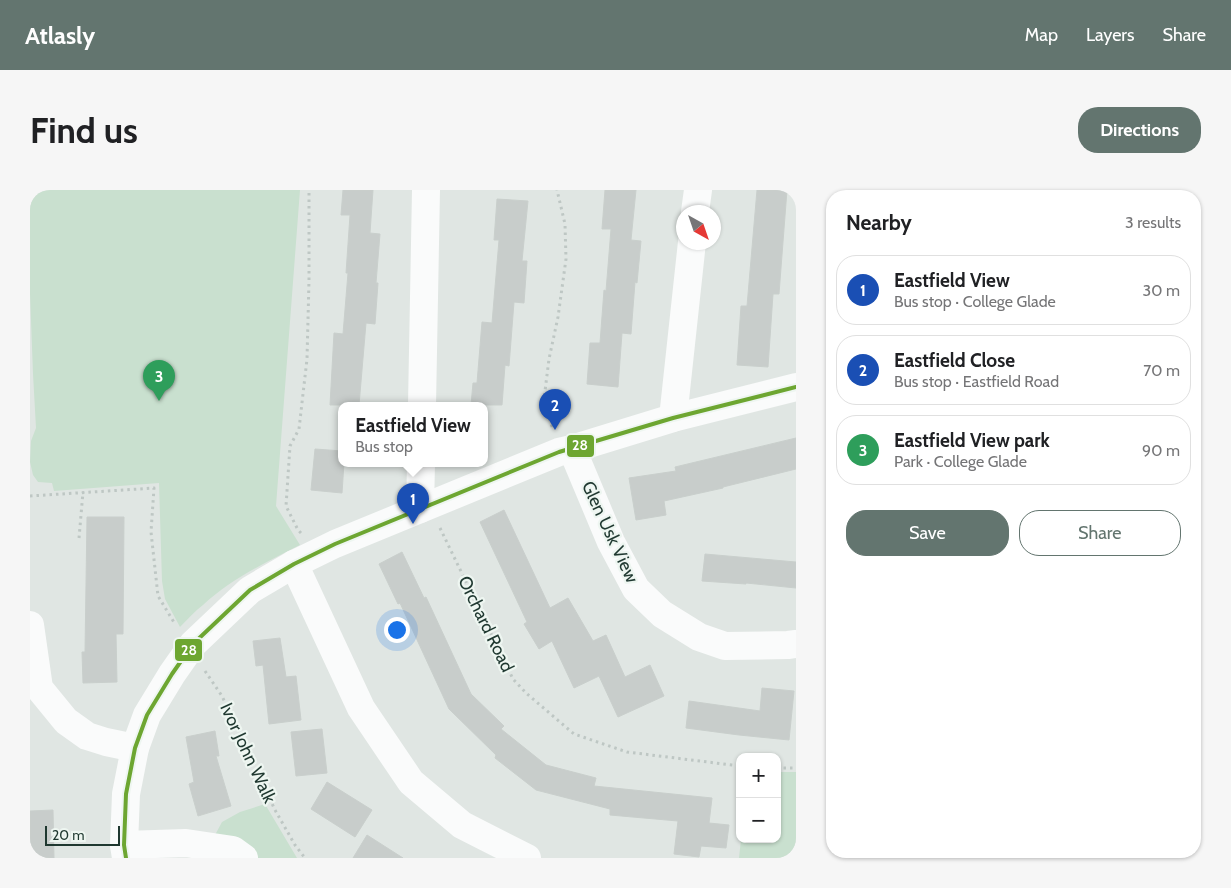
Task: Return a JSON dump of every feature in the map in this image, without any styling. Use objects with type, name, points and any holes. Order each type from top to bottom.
[{"type":"street","points":[[422,402],[426,190]]},
{"type":"street","points":[[696,205],[698,190]]},
{"type":"street","points":[[673,418],[691,250]]},
{"type":"street","points":[[244,858],[234,850],[186,843],[125,851],[126,794],[135,748],[147,715],[193,644],[250,590],[294,564],[319,552],[565,450],[673,418],[796,387]]},
{"type":"street","name":"Glen Usk View","points":[[565,450],[636,589],[662,614],[699,637],[725,646],[796,644]]},
{"type":"street","points":[[421,467],[425,507]]},
{"type":"street","points":[[294,564],[361,708],[411,782],[462,825],[527,858]]},
{"type":"street","points":[[30,625],[39,688],[66,721],[87,736],[135,748]]},
{"type":"path","points":[[309,190],[307,359],[299,429],[290,446],[286,506],[298,530],[319,552]]},
{"type":"path","points":[[556,190],[565,224],[566,259],[544,399],[565,450]]},
{"type":"path","name":"Ivor John Walk","points":[[83,492],[154,488],[151,532],[158,596],[222,696],[274,810],[305,858]]},
{"type":"path","points":[[30,496],[83,492],[79,538]]},
{"type":"path","name":"Orchard Road","points":[[425,507],[452,555],[513,679],[526,693],[574,734],[627,752],[736,766]]},
{"type":"path","points":[[781,768],[796,768]]},
{"type":"green space","points":[[30,190],[300,190],[276,506],[300,545],[225,587],[180,627],[165,599],[162,581],[159,483],[54,491],[52,483],[38,482],[33,475],[30,462],[31,441],[36,428],[30,294]]},
{"type":"green space","points":[[781,772],[796,772],[796,858],[739,858],[741,843],[781,843]]},
{"type":"green space","points":[[265,804],[297,858],[258,858],[249,849],[215,835],[222,822],[240,812]]},
{"type":"building","points":[[343,190],[373,190],[370,233],[380,234],[376,283],[378,283],[375,324],[366,323],[359,402],[338,402],[338,405],[330,405],[334,333],[343,334],[348,273],[346,273],[350,215],[341,215]]},
{"type":"building","points":[[605,190],[636,190],[631,240],[641,241],[637,283],[635,282],[631,334],[622,333],[618,387],[587,384],[590,343],[600,343],[604,290],[606,291],[611,229],[602,229]]},
{"type":"building","points":[[757,190],[787,190],[779,294],[773,294],[768,367],[737,365],[741,306],[747,306]]},
{"type":"building","points":[[497,199],[528,201],[522,261],[527,261],[524,303],[514,302],[509,366],[505,365],[502,405],[488,405],[488,402],[471,402],[473,383],[477,383],[482,322],[492,323],[499,240],[494,240]]},
{"type":"building","points":[[796,438],[796,469],[664,501],[666,515],[636,520],[629,478],[676,471],[675,467]]},
{"type":"building","points":[[315,449],[338,451],[338,467],[344,467],[342,493],[311,490]]},
{"type":"building","points":[[504,510],[550,608],[568,598],[593,641],[606,635],[625,677],[650,665],[664,696],[618,717],[599,676],[574,688],[552,641],[539,649],[524,624],[527,622],[480,522]]},
{"type":"building","points":[[87,517],[124,517],[123,634],[116,634],[117,682],[83,683],[82,652],[85,652]]},
{"type":"building","points":[[402,552],[424,598],[426,597],[471,694],[504,726],[501,729],[546,765],[596,778],[594,786],[712,798],[709,823],[729,825],[726,848],[701,846],[699,857],[674,854],[678,821],[610,815],[610,809],[536,790],[495,758],[496,755],[449,709],[400,603],[398,604],[379,564]]},
{"type":"building","points":[[705,554],[796,562],[796,588],[702,581]]},
{"type":"building","points":[[280,638],[286,677],[296,676],[301,720],[269,724],[263,665],[256,666],[253,641]]},
{"type":"building","points":[[762,688],[794,691],[789,740],[686,728],[689,701],[760,711]]},
{"type":"building","points":[[322,729],[327,773],[296,776],[291,732]]},
{"type":"building","points":[[215,731],[219,756],[216,756],[231,806],[198,816],[189,784],[194,782],[186,737]]},
{"type":"building","points":[[327,782],[372,810],[355,837],[311,809]]},
{"type":"building","points":[[53,810],[54,858],[30,858],[30,811]]},
{"type":"building","points":[[367,835],[403,858],[353,858]]},
{"type":"transit line","name":"28","points":[[126,858],[124,845],[126,794],[135,748],[147,715],[193,644],[250,590],[294,564],[335,544],[559,452],[673,418],[796,387]]},
{"type":"place","name":"Eastfield View park","points":[[159,401]]},
{"type":"place","name":"Eastfield Close","points":[[555,430]]},
{"type":"place","name":"Eastfield View","points":[[413,524]]}]
